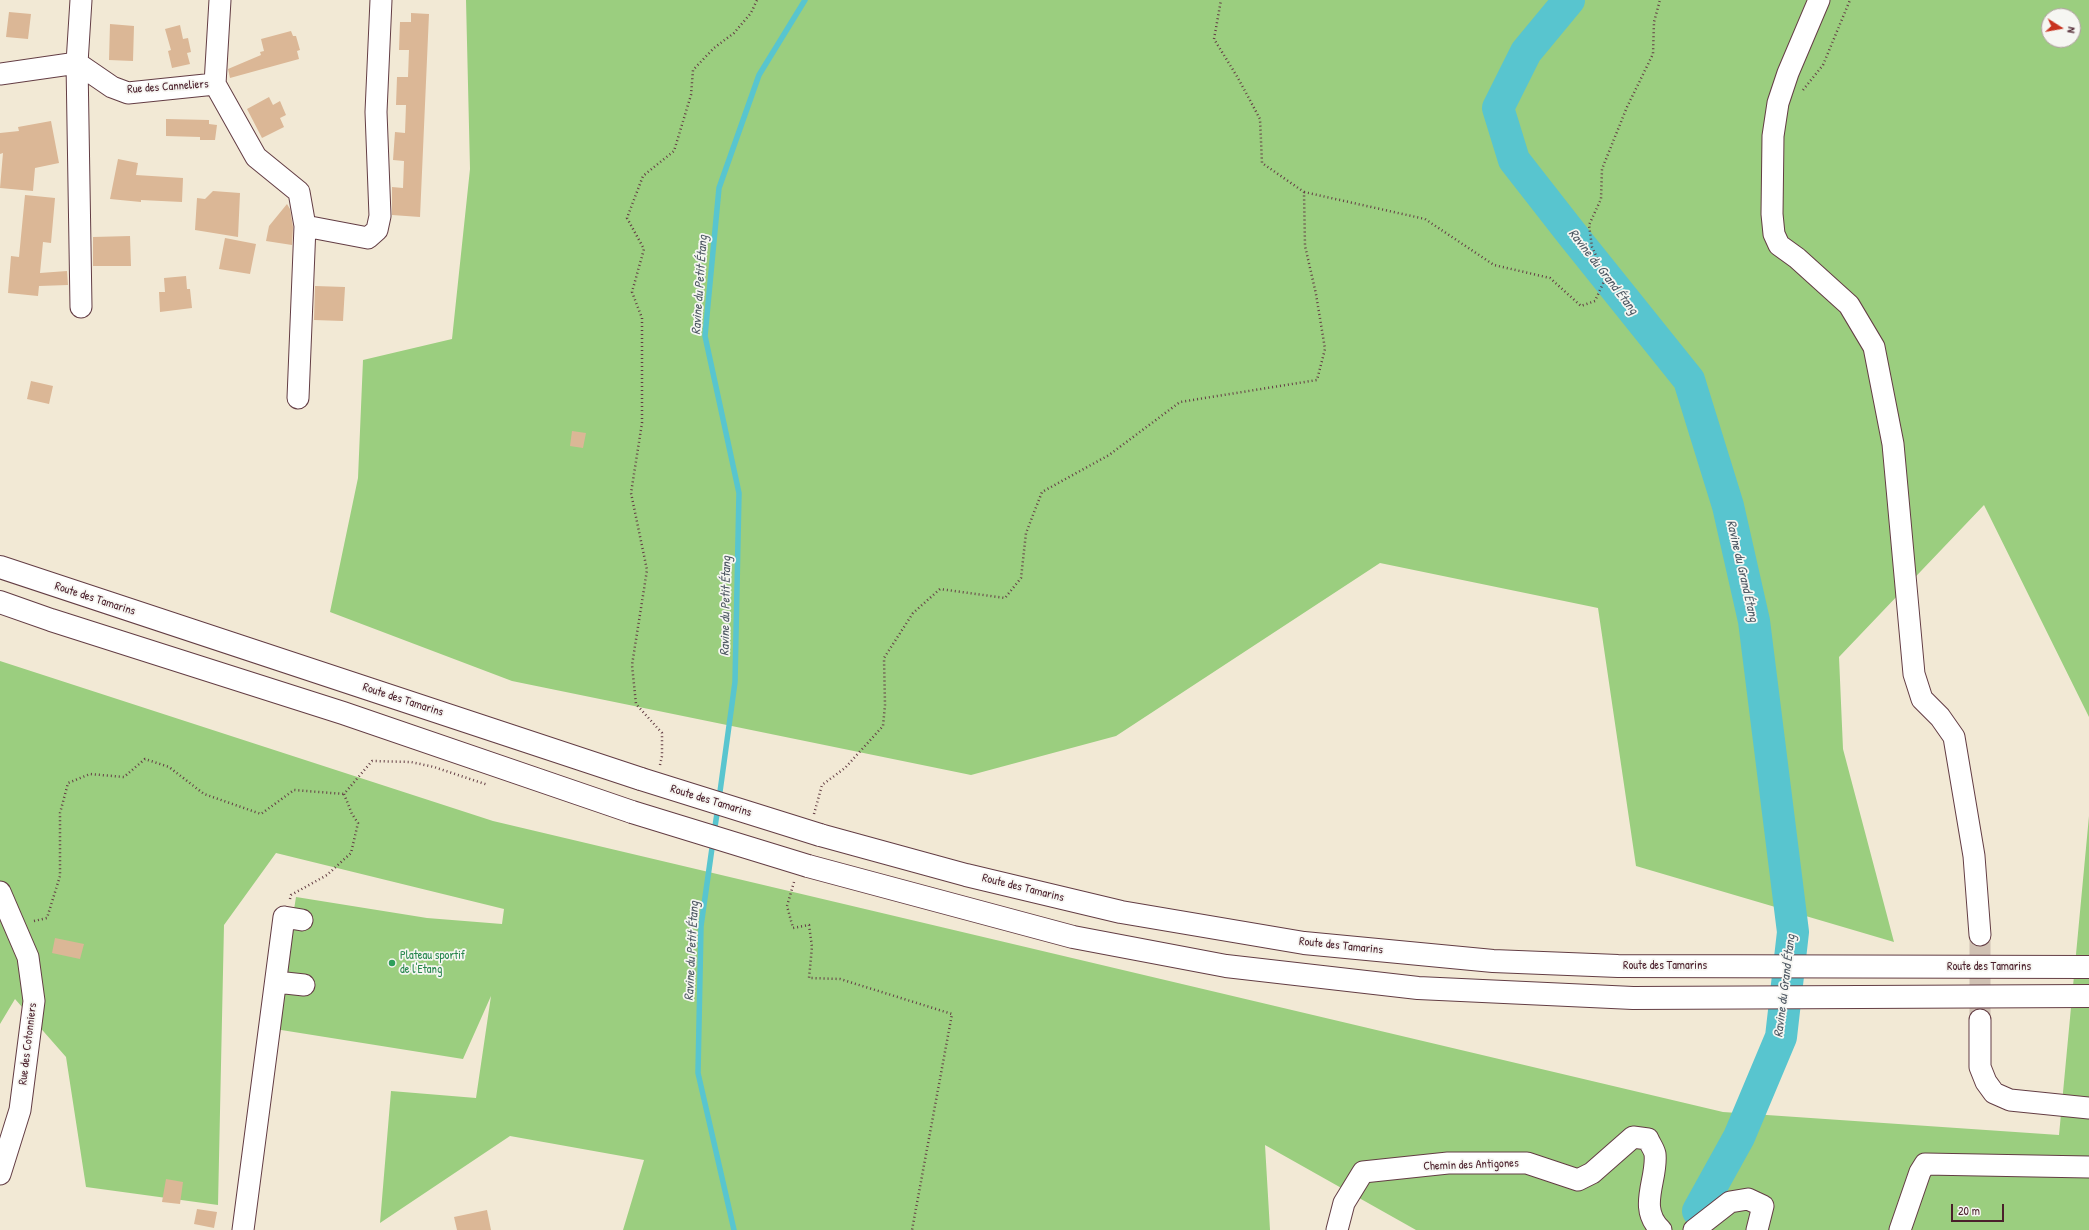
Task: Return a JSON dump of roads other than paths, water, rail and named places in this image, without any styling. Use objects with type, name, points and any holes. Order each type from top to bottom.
[{"type":"highway","name":"Route des Tamarins","points":[[0,567],[649,774],[817,825],[966,875],[1121,912],[1304,943],[1492,961],[1618,966],[2089,967]]},
{"type":"highway","points":[[0,602],[51,620],[343,713],[802,871],[1073,937],[1226,966],[1418,988],[1634,998],[2089,996]]},
{"type":"street","points":[[81,0],[77,63],[81,308]]},
{"type":"street","points":[[215,84],[220,0]]},
{"type":"street","points":[[305,226],[368,238],[377,230],[380,216],[376,112],[381,0]]},
{"type":"street","points":[[1819,0],[1788,73],[1778,103],[1773,136],[1772,214],[1774,234],[1779,245],[1797,258],[1849,305],[1874,346],[1893,444],[1914,674],[1922,699],[1940,717],[1954,737],[1974,856],[1980,935]]},
{"type":"street","points":[[0,74],[77,63]]},
{"type":"street","name":"Rue des Canneliers","points":[[77,63],[112,87],[128,93],[215,84],[256,157],[299,192],[305,226],[298,398]]},
{"type":"street","name":"Rue des Cotonniers","points":[[0,892],[28,957],[34,1001],[20,1110],[0,1174]]},
{"type":"street","points":[[243,1230],[276,982],[293,919]]},
{"type":"street","points":[[276,982],[304,985]]},
{"type":"street","points":[[1980,1020],[1980,1067],[1986,1082],[1994,1093],[2010,1100],[2089,1108]]},
{"type":"street","name":"Chemin des Antigones","points":[[1337,1230],[1344,1203],[1363,1172],[1448,1163],[1527,1163],[1578,1180],[1592,1174],[1633,1137],[1648,1139],[1655,1154],[1648,1203],[1655,1225],[1661,1230]]},
{"type":"street","points":[[1900,1230],[1920,1172],[1925,1164],[2089,1167]]},
{"type":"street","points":[[1694,1230],[1730,1202],[1748,1199],[1763,1206],[1757,1230]]},
{"type":"waterway","name":"Ravine du Petit Étang","points":[[719,799],[735,682],[739,493],[705,336],[719,188],[759,75],[805,0]]},
{"type":"waterway","name":"Ravine du Grand Étang","points":[[1569,0],[1526,52],[1498,108],[1514,160],[1689,380],[1728,506],[1754,621],[1793,932],[1781,1037],[1739,1137],[1698,1211]]},
{"type":"waterway","name":"Ravine du Petit Étang","points":[[714,833],[718,807]]},
{"type":"waterway","name":"Ravine du Petit Étang","points":[[713,841],[701,926],[698,1073],[734,1230]]},
{"type":"tunnel","points":[[1980,935],[1980,1020]]},
{"type":"place","name":"Plateau sportif de l'Etang","points":[[392,963]]}]
